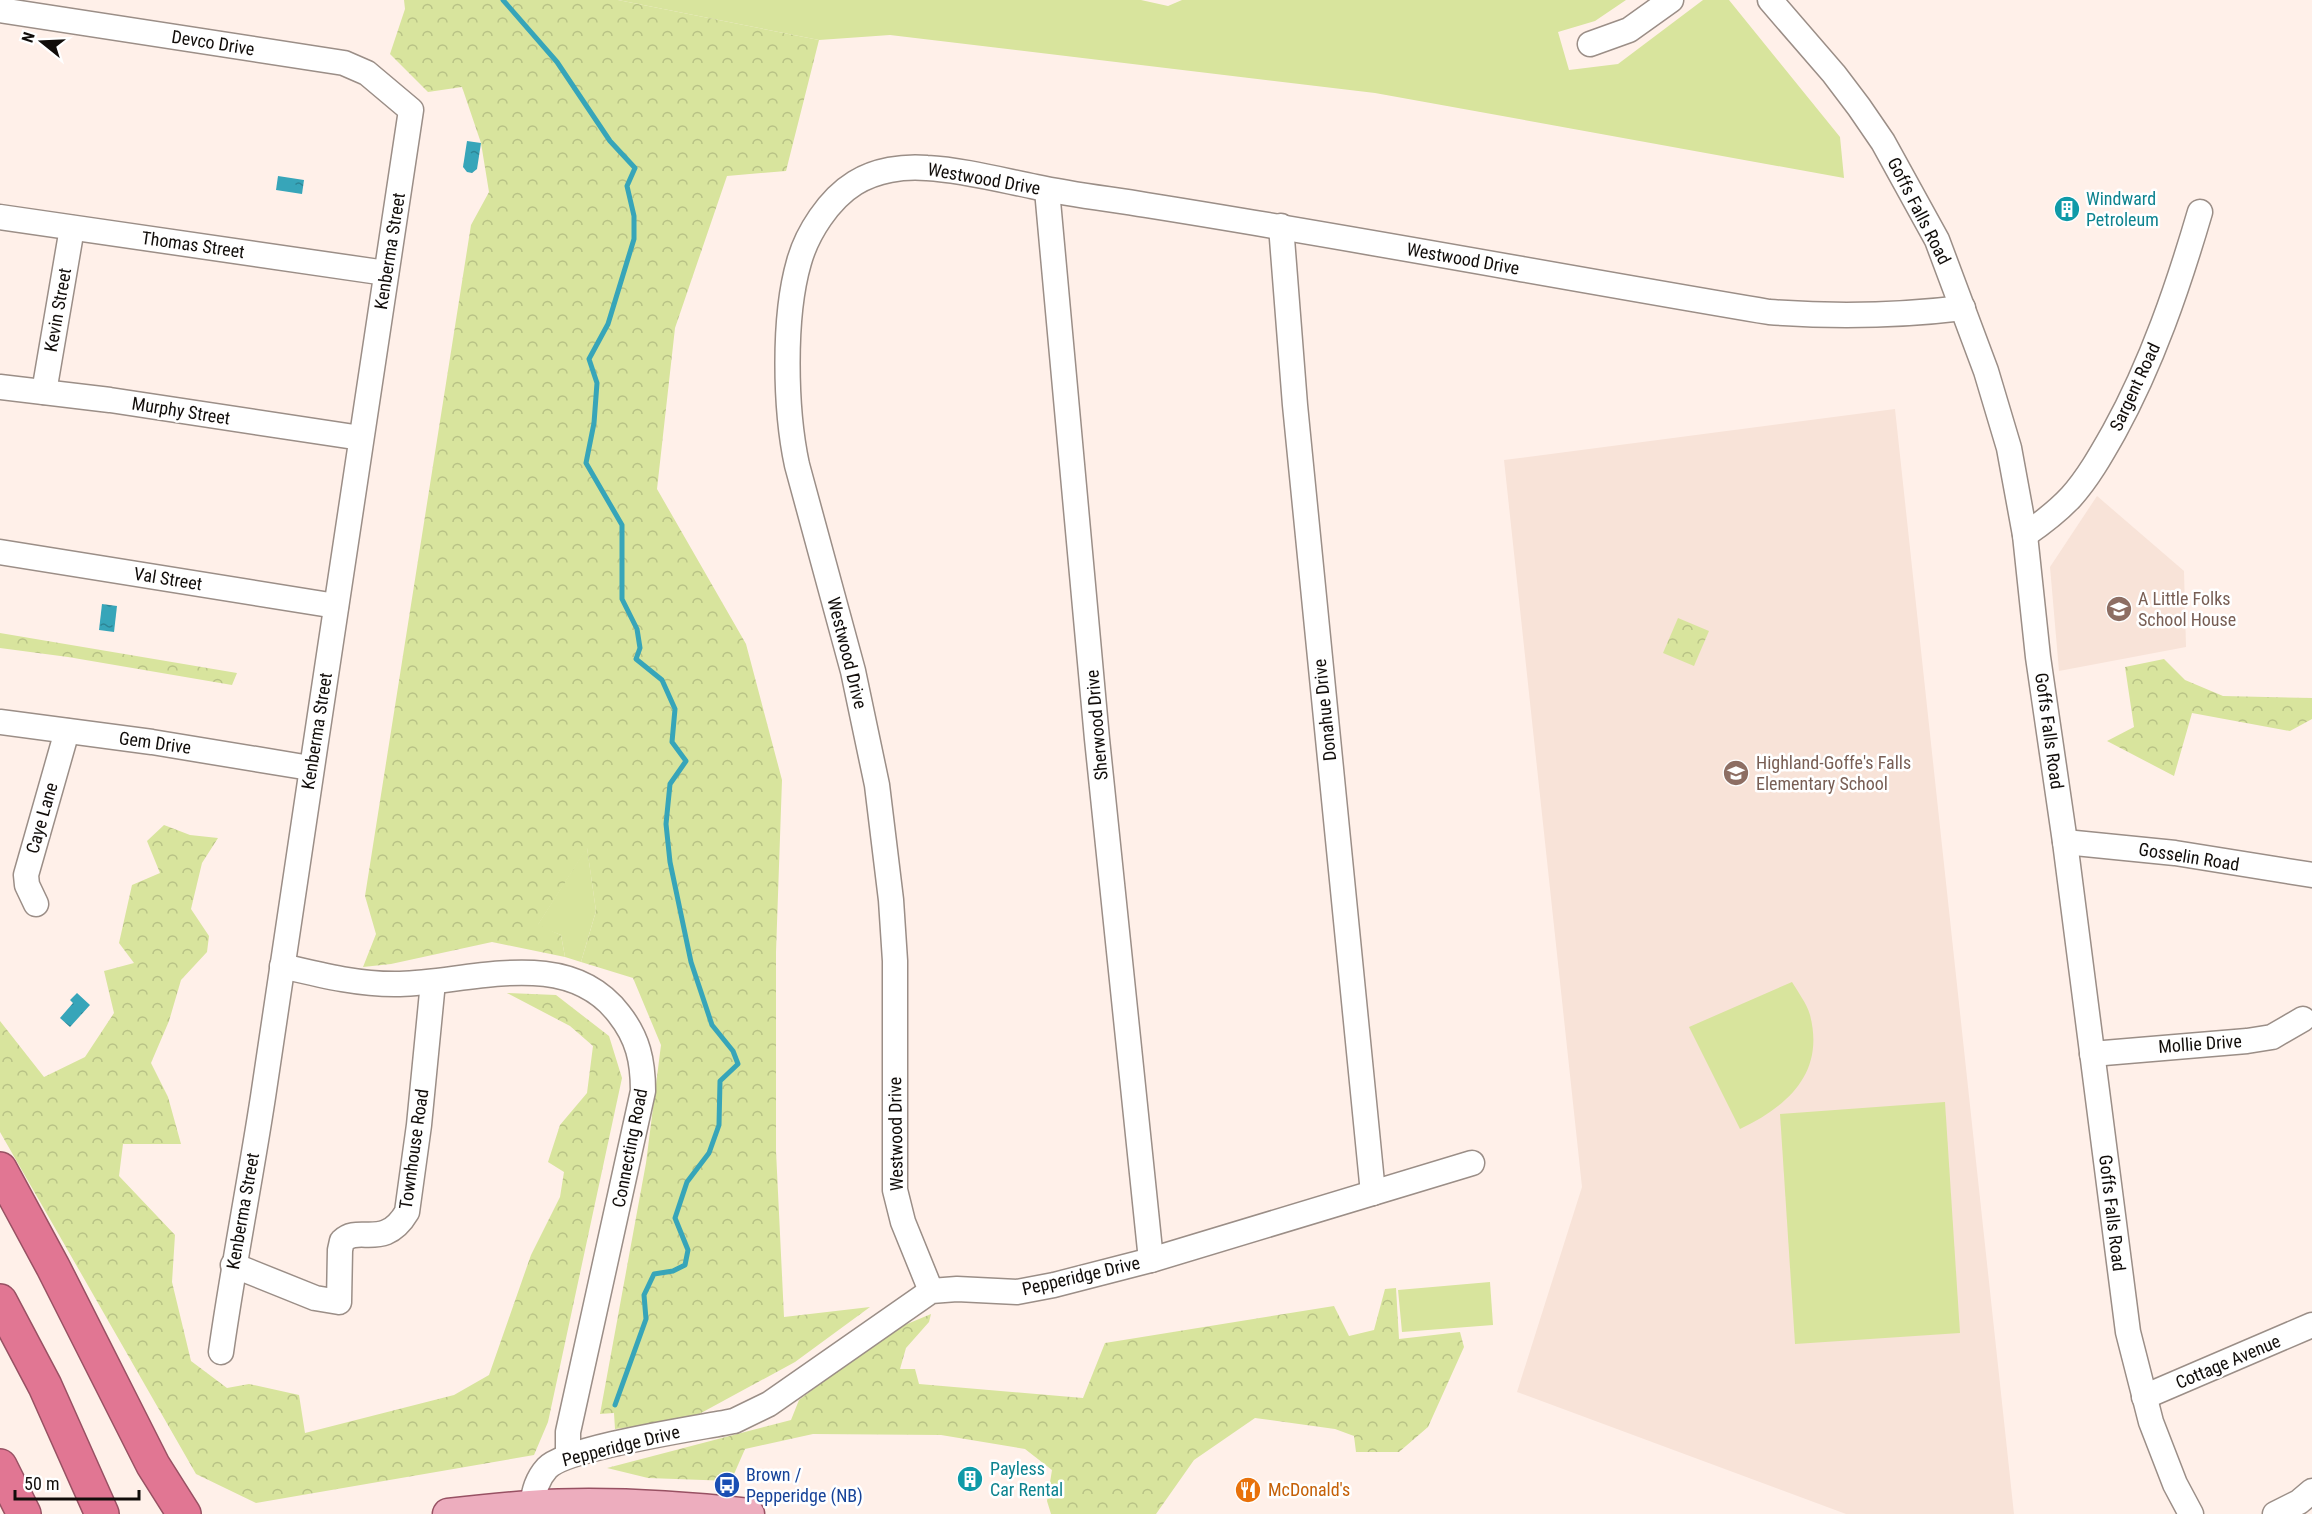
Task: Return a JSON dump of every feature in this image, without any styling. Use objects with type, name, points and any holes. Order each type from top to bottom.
[{"type":"highway","points":[[0,1169],[53,1267],[153,1465],[184,1514]]},
{"type":"highway","points":[[0,1301],[45,1386],[99,1507]]},
{"type":"highway","points":[[0,1466],[24,1514]]},
{"type":"main road","points":[[448,1514],[532,1505],[640,1505],[749,1514]]},
{"type":"street","points":[[1590,44],[1629,30],[1671,0]]},
{"type":"street","name":"Goffs Falls Road","points":[[1770,0],[1834,74],[1883,142],[1937,240],[1986,371],[2009,448],[2025,535],[2038,657],[2128,1332],[2144,1397],[2175,1484],[2191,1514]]},
{"type":"street","name":"Devco Drive","points":[[0,10],[344,63],[367,74],[411,110]]},
{"type":"street","name":"Kenberma Street","points":[[221,1352],[233,1265],[263,1098],[310,768],[411,110]]},
{"type":"street","name":"Westwood Drive","points":[[931,1291],[903,1222],[895,1190],[895,973],[877,785],[856,682],[792,439],[788,402],[792,309],[799,262],[805,243],[815,226],[839,196],[853,183],[871,175],[890,170],[928,168],[1047,190],[1281,226],[1769,312],[1827,316],[1885,316],[1963,308]]},
{"type":"street","name":"Sherwood Drive","points":[[1047,190],[1096,727],[1151,1260]]},
{"type":"street","name":"Sargent Road","points":[[2025,535],[2070,498],[2087,477],[2122,417],[2140,383],[2166,315],[2200,212]]},
{"type":"street","name":"Thomas Street","points":[[0,217],[386,273]]},
{"type":"street","name":"Donahue Drive","points":[[1281,226],[1294,405],[1373,1193]]},
{"type":"street","name":"Kevin Street","points":[[44,392],[72,228]]},
{"type":"street","name":"Murphy Street","points":[[0,387],[110,400],[361,438]]},
{"type":"street","name":"Val Street","points":[[0,552],[336,606]]},
{"type":"street","name":"Gem Drive","points":[[0,722],[152,742],[310,768]]},
{"type":"street","name":"Caye Lane","points":[[36,904],[27,885],[26,875],[67,731]]},
{"type":"street","name":"Gosselin Road","points":[[2064,842],[2175,853],[2312,875]]},
{"type":"street","name":"Connecting Road","points":[[282,966],[358,981],[397,984],[534,973],[572,979],[590,987],[614,1008],[633,1036],[641,1053],[643,1091],[568,1432],[568,1455]]},
{"type":"street","name":"Townhouse Road","points":[[233,1265],[315,1298],[339,1302],[342,1241],[353,1235],[381,1235],[402,1220],[407,1212],[419,1125],[433,982]]},
{"type":"street","name":"Mollie Drive","points":[[2091,1054],[2272,1037],[2303,1019]]},
{"type":"street","name":"Pepperidge Drive","points":[[532,1505],[538,1480],[548,1467],[568,1455],[734,1421],[752,1413],[769,1404],[931,1291],[957,1289],[1017,1292],[1054,1285],[1151,1260],[1472,1163]]},
{"type":"street","name":"Cottage Avenue","points":[[2144,1397],[2312,1325]]},
{"type":"street","points":[[2275,1514],[2299,1502],[2312,1491]]},
{"type":"shaded area","name":"Highland-Goffe's Falls Elementary School","points":[[1895,409],[2014,1514],[1846,1514],[1517,1392],[1582,1187],[1504,460]]},
{"type":"shaded area","name":"A Little Folks School House","points":[[2097,496],[2184,571],[2186,647],[2059,671],[2050,567]]},
{"type":"green space","points":[[404,0],[618,0],[819,40],[786,171],[727,176],[675,328],[657,489],[746,644],[782,780],[776,952],[776,1151],[784,1317],[870,1307],[795,1362],[690,1419],[615,1429],[614,1413],[600,1414],[646,1163],[661,1045],[633,978],[581,962],[596,911],[587,848],[538,925],[561,935],[565,957],[492,942],[391,964],[363,967],[376,934],[365,896],[471,225],[489,192],[481,143],[462,87],[428,92],[390,54],[405,9]]},
{"type":"green space","points":[[618,0],[1141,0],[1168,6],[1182,0],[1626,0],[1595,21],[1558,32],[1569,70],[1618,64],[1703,0],[1729,0],[1840,137],[1844,178],[1375,93],[890,35],[819,40]]},
{"type":"green space","points":[[1678,618],[1709,631],[1694,666],[1663,653]]},
{"type":"green space","points":[[0,633],[237,673],[232,685],[68,657],[0,648]]},
{"type":"green space","points":[[2164,659],[2185,680],[2223,696],[2312,698],[2312,719],[2290,731],[2192,713],[2174,776],[2107,741],[2134,727],[2125,667]]},
{"type":"green space","points":[[164,825],[190,835],[218,838],[202,863],[191,909],[209,936],[207,952],[181,980],[169,1021],[151,1063],[168,1097],[181,1144],[123,1144],[119,1176],[175,1235],[172,1282],[191,1361],[227,1388],[249,1384],[299,1395],[305,1433],[454,1395],[489,1375],[531,1255],[560,1197],[564,1172],[548,1162],[560,1125],[587,1093],[593,1046],[570,1026],[507,993],[556,995],[609,1036],[622,1078],[548,1422],[534,1455],[256,1503],[196,1474],[0,1132],[0,1021],[44,1077],[85,1057],[114,1013],[104,971],[134,963],[119,943],[132,885],[160,873],[147,841]]},
{"type":"green space","points":[[587,847],[596,911],[581,962],[565,957],[561,935],[537,926]]},
{"type":"green space","points":[[1792,982],[1805,1002],[1810,1015],[1813,1036],[1812,1054],[1807,1070],[1799,1085],[1787,1098],[1773,1110],[1740,1129],[1689,1027]]},
{"type":"green space","points":[[1945,1102],[1960,1333],[1795,1344],[1780,1114]]},
{"type":"green space","points":[[1490,1282],[1493,1325],[1402,1332],[1398,1290]]},
{"type":"green space","points":[[1396,1288],[1399,1339],[1460,1332],[1464,1347],[1428,1427],[1399,1452],[1356,1452],[1354,1436],[1335,1429],[1255,1418],[1194,1460],[1156,1514],[1051,1514],[1047,1501],[1052,1470],[1025,1449],[941,1435],[813,1434],[745,1449],[731,1481],[648,1478],[607,1468],[791,1420],[799,1400],[888,1332],[931,1314],[929,1322],[906,1348],[900,1369],[915,1369],[919,1384],[1083,1398],[1105,1343],[1334,1306],[1349,1336],[1374,1330],[1385,1289]]},
{"type":"water","points":[[467,141],[481,143],[477,169],[472,173],[467,172],[463,167]]},
{"type":"water","points":[[278,176],[304,180],[302,194],[276,190]]},
{"type":"water","points":[[102,604],[117,606],[114,632],[99,630]]},
{"type":"water","points":[[77,993],[90,1005],[70,1027],[60,1018],[73,1003],[70,1000]]},
{"type":"waterway","points":[[503,0],[557,62],[610,141],[635,168],[627,186],[634,216],[634,239],[608,324],[589,359],[597,383],[594,423],[586,463],[622,525],[622,599],[637,629],[640,648],[636,659],[662,680],[675,709],[672,742],[686,761],[670,784],[666,824],[670,862],[691,962],[712,1025],[733,1051],[738,1064],[720,1081],[719,1125],[709,1153],[687,1182],[675,1218],[688,1250],[685,1265],[673,1271],[654,1274],[644,1295],[646,1319],[615,1405]]},
{"type":"place","name":"Windward Petroleum","points":[[2067,209]]},
{"type":"place","name":"A Little Folks School House","points":[[2119,609]]},
{"type":"place","name":"Highland-Goffe's Falls Elementary School","points":[[1736,773]]},
{"type":"place","name":"Payless Car Rental","points":[[970,1479]]},
{"type":"place","name":"Brown / Pepperidge (NB)","points":[[727,1485]]},
{"type":"place","name":"McDonald's","points":[[1248,1490]]}]
